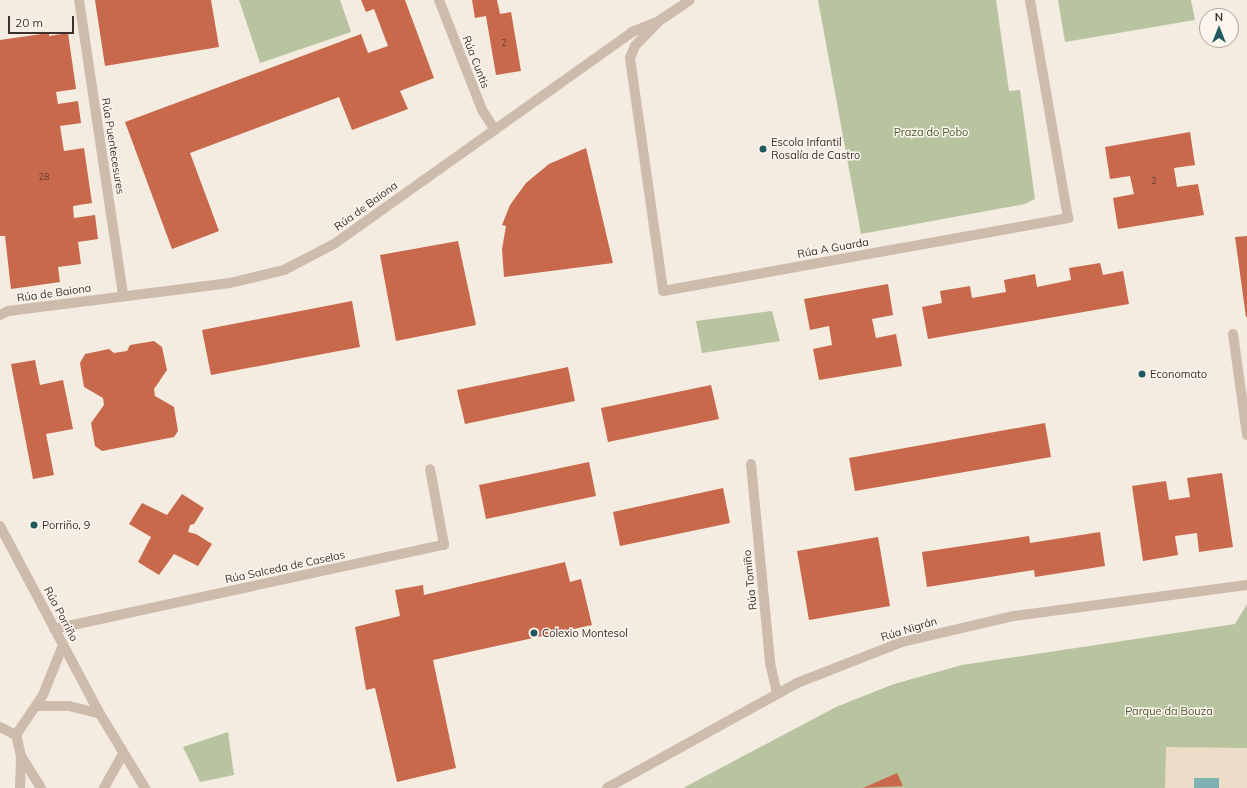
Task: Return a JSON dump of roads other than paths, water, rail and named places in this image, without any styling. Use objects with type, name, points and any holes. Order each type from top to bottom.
[{"type":"street","name":"Rúa Puentecesures","points":[[79,0],[123,296]]},
{"type":"street","name":"Rúa Cuntis","points":[[439,0],[482,110],[495,130]]},
{"type":"street","name":"Rúa de Baiona","points":[[3,312],[230,282],[284,270],[334,244],[632,32],[659,21],[690,0]]},
{"type":"street","name":"Rúa A Guarda","points":[[659,21],[635,46],[630,58],[663,291],[1068,218],[1030,0]]},
{"type":"street","points":[[1232,334],[1247,435]]},
{"type":"street","name":"Rúa Tomiño","points":[[751,464],[770,663],[777,694]]},
{"type":"street","name":"Rúa Salceda de Caselas","points":[[54,629],[444,546],[430,469]]},
{"type":"street","name":"Rúa Porriño","points":[[0,526],[100,714],[145,788]]},
{"type":"street","name":"Rúa Nigrán","points":[[607,788],[777,694],[820,672],[870,653],[978,623],[1247,585]]},
{"type":"street","points":[[20,788],[21,756],[16,735],[36,706],[63,645]]},
{"type":"street","points":[[36,706],[69,706],[100,714]]},
{"type":"street","points":[[0,727],[16,735]]},
{"type":"street","points":[[104,788],[123,754]]},
{"type":"street","points":[[21,756],[41,788]]},
{"type":"water","points":[[1194,778],[1219,778],[1219,788],[1194,788]]},
{"type":"place","name":"Escola Infantil Rosalía de Castro","points":[[763,149]]},
{"type":"place","name":"Economato","points":[[1142,374]]},
{"type":"place","name":"Porriño, 9","points":[[34,525]]},
{"type":"place","name":"Colexio Montesol","points":[[534,633]]},
{"type":"park label","name":"Praza do Pobo","points":[[931,132]]},
{"type":"park label","name":"Parque da Bouza","points":[[1169,711]]}]
